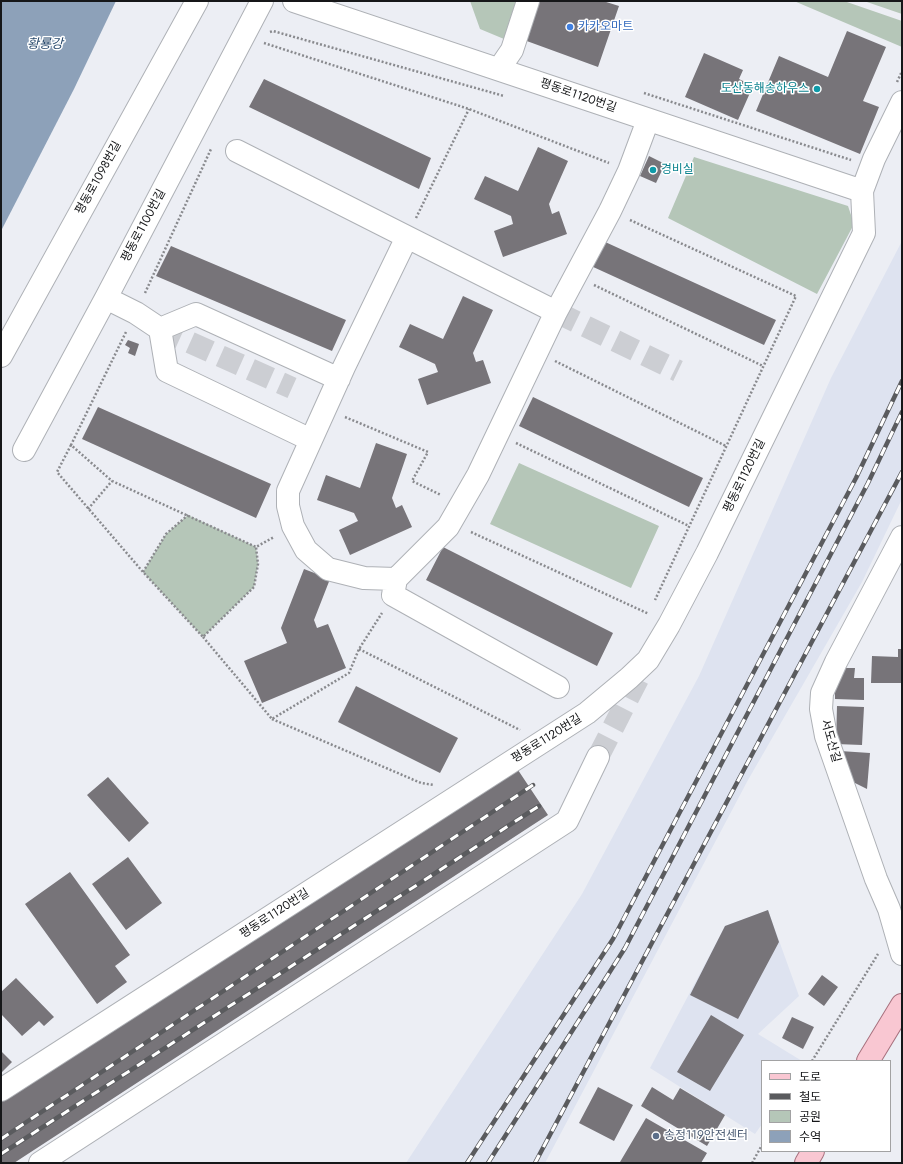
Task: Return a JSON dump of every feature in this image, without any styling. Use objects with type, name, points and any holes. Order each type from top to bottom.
[{"type":"main road","points":[[869,1060],[902,1005]]},
{"type":"main road","points":[[806,1163],[812,1152]]},
{"type":"street","name":"평동로1098번길","points":[[1,356],[197,1]]},
{"type":"street","name":"평동로1100번길","points":[[24,450],[106,298],[262,1]]},
{"type":"street","name":"평동로1120번길","points":[[294,1],[862,191]]},
{"type":"street","points":[[499,69],[512,50],[528,1]]},
{"type":"street","name":"평동로1120번길","points":[[1,1090],[587,713],[629,678],[644,668],[669,625],[707,553],[864,233],[862,191],[899,94]]},
{"type":"street","points":[[395,587],[456,514],[478,476],[556,312],[610,211],[629,171],[648,120]]},
{"type":"street","points":[[237,150],[556,312]]},
{"type":"street","points":[[408,237],[310,440],[288,490],[288,506],[293,526],[306,550],[328,569],[395,587],[558,687]]},
{"type":"street","points":[[106,298],[136,313],[160,329],[167,371],[310,440]]},
{"type":"street","points":[[160,329],[196,314],[339,379]]},
{"type":"street","name":"서도산길","points":[[902,537],[836,662],[822,693],[822,709],[826,736],[895,928],[902,954]]},
{"type":"street","points":[[874,591],[902,572]]},
{"type":"street","points":[[40,1163],[567,820],[598,757]]},
{"type":"path","points":[[268,33],[273,31],[507,97]]},
{"type":"path","points":[[260,42],[469,109],[629,171]]},
{"type":"path","points":[[899,94],[902,71]]},
{"type":"path","points":[[640,91],[857,162]]},
{"type":"path","points":[[408,237],[469,109]]},
{"type":"path","points":[[214,144],[136,313],[57,472],[88,510],[143,572],[203,636],[272,719],[421,782],[435,785]]},
{"type":"path","points":[[610,211],[796,296],[645,621]]},
{"type":"path","points":[[575,276],[763,366]]},
{"type":"path","points":[[537,352],[727,446]]},
{"type":"path","points":[[326,408],[428,452],[412,481],[456,514],[648,614]]},
{"type":"path","points":[[498,434],[690,526]]},
{"type":"path","points":[[71,445],[112,481],[256,547]]},
{"type":"path","points":[[88,510],[112,481]]},
{"type":"path","points":[[143,572],[166,534],[188,515]]},
{"type":"path","points":[[256,547],[293,526]]},
{"type":"path","points":[[203,636],[254,587],[258,564],[256,547]]},
{"type":"path","points":[[272,719],[348,673],[359,649],[395,587]]},
{"type":"path","points":[[359,649],[522,730],[515,735]]},
{"type":"path","points":[[813,1060],[895,928]]},
{"type":"path","points":[[752,1163],[761,1148]]},
{"type":"shaded area","points":[[902,241],[902,499],[862,582],[748,780],[545,1163],[406,1163],[582,894],[699,676],[831,378]]},
{"type":"shaded area","points":[[768,910],[799,996],[758,1034],[800,1060],[761,1060],[761,1125],[755,1134],[650,1068],[725,926]]},
{"type":"green space","points":[[470,1],[519,1],[504,39],[480,29]]},
{"type":"green space","points":[[794,1],[844,1],[902,21],[902,47]]},
{"type":"green space","points":[[864,1],[902,1],[902,14]]},
{"type":"green space","points":[[694,157],[848,206],[854,224],[817,294],[668,218]]},
{"type":"green space","points":[[519,463],[659,526],[631,588],[490,524]]},
{"type":"green space","points":[[188,515],[256,547],[258,564],[254,587],[203,637],[143,572],[166,534]]},
{"type":"water","name":"황룡강","points":[[1,1],[116,1],[74,89],[1,231]]},
{"type":"building","name":"카카오마트","points":[[538,1],[603,1],[619,6],[598,67],[524,40]]},
{"type":"building","name":"도산동해송하우스","points":[[847,31],[886,47],[863,101],[879,107],[860,154],[756,111],[779,56],[828,77]]},
{"type":"building","points":[[704,53],[743,70],[739,79],[753,86],[738,120],[685,97]]},
{"type":"building","points":[[264,79],[431,158],[419,189],[249,107]]},
{"type":"building","points":[[538,147],[568,161],[549,204],[552,214],[559,211],[567,234],[503,257],[494,231],[513,224],[511,216],[474,199],[485,176],[518,191]]},
{"type":"building","name":"경비실","points":[[649,156],[665,164],[656,183],[640,176]]},
{"type":"building","points":[[603,241],[776,320],[764,345],[591,266]]},
{"type":"building","points":[[171,246],[346,320],[332,351],[156,276]]},
{"type":"building","points":[[463,296],[493,310],[473,353],[476,362],[483,360],[491,383],[427,405],[418,379],[438,372],[435,364],[399,347],[410,324],[443,339]]},
{"type":"building","points":[[128,340],[139,344],[135,356],[128,353],[130,348],[125,345]]},
{"type":"building","points":[[533,397],[703,478],[689,507],[519,426]]},
{"type":"building","points":[[98,407],[271,484],[256,518],[82,439]]},
{"type":"building","points":[[376,443],[407,454],[392,498],[396,508],[402,505],[412,527],[350,555],[339,530],[358,521],[354,513],[317,500],[326,475],[360,488]]},
{"type":"building","points":[[443,547],[613,633],[597,666],[426,580]]},
{"type":"building","points":[[304,569],[330,579],[314,620],[317,628],[328,624],[346,668],[262,703],[244,661],[287,643],[281,628]]},
{"type":"building","points":[[898,649],[902,649],[902,683],[871,683],[872,656],[898,657]]},
{"type":"building","points":[[846,668],[855,668],[854,678],[864,678],[864,700],[835,699],[835,685]]},
{"type":"building","points":[[356,686],[458,738],[440,773],[338,722]]},
{"type":"building","points":[[837,706],[864,707],[862,745],[836,744]]},
{"type":"building","points":[[840,751],[870,753],[867,789],[847,779]]},
{"type":"building","points":[[514,764],[548,815],[14,1163],[1,1163],[1,1097]]},
{"type":"building","points":[[108,777],[149,823],[129,842],[87,795]]},
{"type":"building","points":[[128,857],[162,903],[126,930],[92,884]]},
{"type":"building","points":[[70,872],[130,955],[115,966],[127,982],[97,1004],[25,904]]},
{"type":"building","points":[[768,910],[779,942],[738,1019],[690,995],[725,926]]},
{"type":"building","points":[[822,975],[838,987],[824,1006],[808,994]]},
{"type":"building","points":[[16,978],[54,1017],[44,1026],[39,1021],[22,1036],[1,1014],[1,992]]},
{"type":"building","points":[[711,1015],[744,1035],[710,1091],[677,1072]]},
{"type":"building","points":[[792,1017],[814,1027],[803,1049],[782,1038]]},
{"type":"building","points":[[1,1051],[12,1062],[1,1073]]},
{"type":"building","points":[[598,1087],[633,1105],[614,1141],[579,1123]]},
{"type":"building","points":[[652,1087],[673,1100],[680,1088],[725,1115],[707,1146],[641,1106]]},
{"type":"building","name":"송정119안전센터","points":[[646,1118],[707,1153],[701,1163],[620,1162]]},
{"type":"tunnel","points":[[556,312],[678,371]]},
{"type":"tunnel","points":[[160,329],[292,388]]},
{"type":"tunnel","points":[[598,757],[640,675]]},
{"type":"railway","points":[[467,1163],[613,939],[856,478],[902,381]]},
{"type":"railway","points":[[488,1163],[625,948],[868,483],[902,412]]},
{"type":"railway","points":[[535,1163],[902,472]]},
{"type":"railway","points":[[1,1139],[533,785]]},
{"type":"railway","points":[[1,1154],[539,806]]},
{"type":"place","name":"카카오마트","points":[[570,27]]},
{"type":"place","name":"도산동해송하우스","points":[[817,89]]},
{"type":"place","name":"경비실","points":[[653,170]]},
{"type":"place","name":"송정119안전센터","points":[[656,1136]]}]
